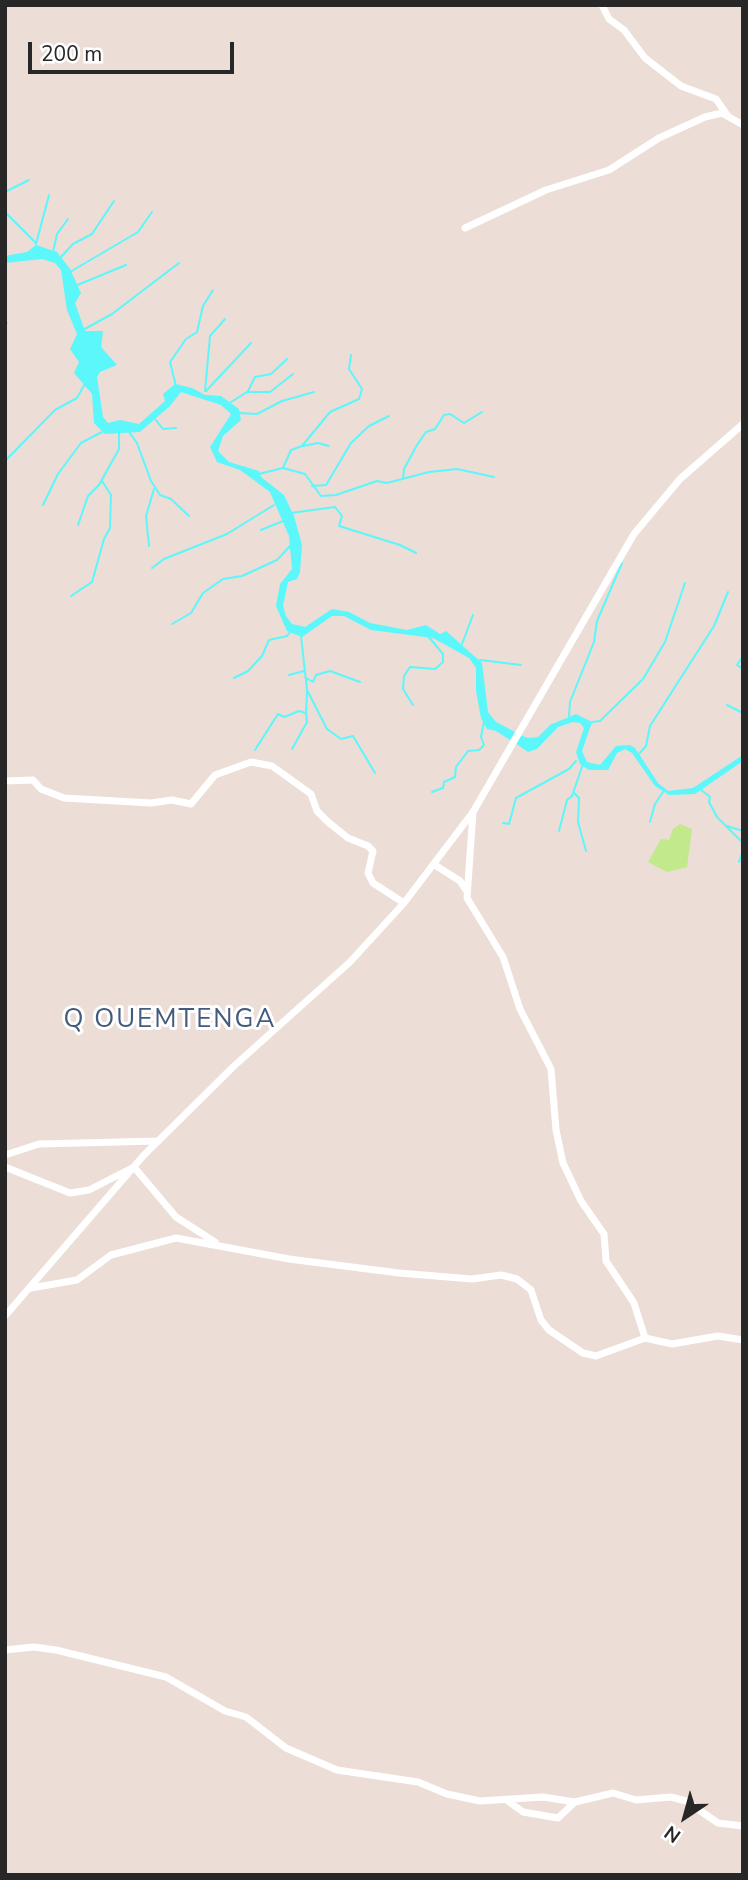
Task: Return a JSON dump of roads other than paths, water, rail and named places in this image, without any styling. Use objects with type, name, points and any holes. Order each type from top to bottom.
[{"type":"street","points":[[602,5],[609,19],[624,30],[645,58],[681,86],[716,99],[727,115],[743,125]]},
{"type":"street","points":[[465,228],[545,190],[609,170],[659,138],[705,117],[727,115]]},
{"type":"street","points":[[5,1316],[158,1141],[234,1066],[349,962],[404,903],[473,812],[634,534],[680,479],[743,424]]},
{"type":"street","points":[[5,780],[33,780],[41,789],[64,797],[151,803],[172,800],[191,804],[215,775],[251,762],[272,766],[311,794],[317,811],[328,822],[348,838],[368,846],[373,851],[368,873],[373,883],[404,903]]},
{"type":"street","points":[[466,890],[473,812]]},
{"type":"street","points":[[435,865],[460,881],[466,890],[472,910],[503,957],[520,1009],[551,1069],[556,1130],[567,1174],[604,1234],[606,1261],[634,1303],[645,1338]]},
{"type":"street","points":[[5,1155],[39,1144],[158,1141]]},
{"type":"street","points":[[5,1167],[70,1193],[89,1190],[134,1167]]},
{"type":"street","points":[[134,1167],[176,1217],[221,1246]]},
{"type":"street","points":[[30,1289],[77,1280],[111,1255],[176,1238],[399,1273],[472,1279],[501,1275],[527,1284],[541,1320],[549,1330],[583,1353],[596,1356],[645,1338],[672,1344],[718,1336],[743,1339]]},
{"type":"street","points":[[5,1650],[34,1647],[56,1650],[166,1677],[226,1712],[246,1717],[286,1748],[337,1770],[418,1782],[447,1794],[480,1801],[543,1797],[575,1802],[613,1793],[636,1800],[671,1797],[687,1801],[718,1824],[743,1826]]},
{"type":"street","points":[[507,1801],[523,1812],[558,1818],[575,1802]]},
{"type":"water","points":[[36,245],[57,252],[70,269],[81,293],[75,303],[85,331],[103,331],[101,347],[117,365],[100,372],[97,377],[103,417],[108,423],[120,420],[139,424],[165,401],[163,394],[175,384],[205,395],[221,396],[239,409],[241,420],[223,436],[218,451],[229,462],[259,471],[261,477],[284,495],[294,516],[302,545],[300,572],[297,579],[288,582],[283,606],[292,624],[305,627],[332,609],[349,612],[370,623],[407,630],[426,625],[440,634],[446,631],[482,663],[488,712],[496,722],[515,732],[510,740],[487,729],[481,718],[476,691],[476,668],[469,658],[433,638],[371,630],[344,616],[332,616],[302,637],[287,631],[276,606],[280,584],[292,569],[289,536],[270,492],[240,470],[217,462],[210,447],[231,414],[221,405],[181,392],[170,406],[140,432],[105,434],[94,423],[92,394],[74,373],[79,362],[70,349],[77,334],[67,310],[61,270],[55,263],[42,259],[5,263],[5,256],[27,252]]},
{"type":"water","points":[[576,714],[592,722],[582,751],[587,762],[600,765],[616,746],[630,745],[635,748],[658,783],[668,791],[693,788],[743,755],[743,761],[695,794],[669,795],[655,786],[632,753],[625,749],[617,753],[608,770],[589,770],[580,764],[576,752],[584,728],[580,723],[573,722],[558,727],[537,749],[528,752],[515,743],[520,735],[538,737],[550,725]]},
{"type":"waterway","points":[[5,192],[29,180]]},
{"type":"waterway","points":[[36,244],[49,195]]},
{"type":"waterway","points":[[60,258],[73,244],[92,234],[114,201]]},
{"type":"waterway","points":[[5,212],[36,243]]},
{"type":"waterway","points":[[70,272],[138,232],[152,212]]},
{"type":"waterway","points":[[53,252],[57,234],[68,219]]},
{"type":"waterway","points":[[83,330],[112,314],[179,263]]},
{"type":"waterway","points":[[75,286],[126,265]]},
{"type":"waterway","points":[[176,386],[170,362],[186,339],[197,332],[203,306],[213,290]]},
{"type":"waterway","points":[[205,391],[210,336],[225,319]]},
{"type":"waterway","points":[[206,391],[251,343]]},
{"type":"waterway","points":[[283,468],[291,450],[302,446],[330,412],[359,399],[362,389],[349,369],[351,355]]},
{"type":"waterway","points":[[248,391],[255,377],[271,374],[287,359]]},
{"type":"waterway","points":[[231,402],[247,392],[270,392],[293,374]]},
{"type":"waterway","points":[[5,461],[55,410],[77,398],[86,382]]},
{"type":"waterway","points":[[239,413],[257,414],[282,401],[314,392]]},
{"type":"waterway","points":[[403,479],[404,469],[417,445],[426,432],[435,429],[444,415],[450,414],[464,423],[482,412]]},
{"type":"waterway","points":[[312,486],[326,485],[351,443],[369,426],[389,416]]},
{"type":"waterway","points":[[155,419],[163,429],[176,428]]},
{"type":"waterway","points":[[43,505],[58,474],[81,443],[102,432]]},
{"type":"waterway","points":[[129,432],[137,443],[151,481],[160,495],[171,499],[189,516]]},
{"type":"waterway","points":[[78,525],[88,496],[99,485],[119,449],[119,433]]},
{"type":"waterway","points":[[303,446],[318,443],[329,446]]},
{"type":"waterway","points":[[259,474],[283,468],[305,474],[321,496],[336,495],[377,481],[387,483],[429,472],[457,469],[494,477]]},
{"type":"waterway","points":[[71,596],[92,582],[104,539],[110,528],[111,495],[102,481]]},
{"type":"waterway","points":[[149,546],[146,516],[154,489]]},
{"type":"waterway","points":[[152,568],[164,559],[227,534],[274,505]]},
{"type":"waterway","points":[[291,513],[335,507],[342,516],[339,526],[400,545],[416,553]]},
{"type":"waterway","points":[[261,530],[283,521]]},
{"type":"waterway","points":[[172,624],[191,613],[203,593],[223,579],[242,576],[277,560],[291,545]]},
{"type":"waterway","points":[[569,716],[570,702],[594,642],[597,621],[622,563]]},
{"type":"waterway","points":[[592,722],[600,721],[643,679],[665,642],[685,583]]},
{"type":"waterway","points":[[638,755],[646,746],[650,726],[714,626],[728,592]]},
{"type":"waterway","points":[[462,644],[473,615]]},
{"type":"waterway","points":[[234,678],[248,671],[262,656],[269,640],[287,636],[291,631]]},
{"type":"waterway","points":[[301,636],[307,690],[327,729],[341,739],[353,736],[375,773]]},
{"type":"waterway","points":[[413,705],[403,689],[404,676],[410,667],[435,669],[443,662],[443,654],[428,636]]},
{"type":"waterway","points":[[743,656],[737,665],[743,669]]},
{"type":"waterway","points":[[480,660],[521,665]]},
{"type":"waterway","points":[[289,675],[304,671]]},
{"type":"waterway","points":[[306,678],[313,682],[316,675],[330,671],[360,682]]},
{"type":"waterway","points":[[255,750],[278,714],[284,717],[299,711],[306,713],[307,692]]},
{"type":"waterway","points":[[727,705],[743,713]]},
{"type":"waterway","points":[[292,749],[307,722],[306,713]]},
{"type":"waterway","points":[[432,792],[443,788],[444,782],[455,777],[456,767],[468,751],[479,750],[484,745],[481,737],[484,722]]},
{"type":"waterway","points":[[503,823],[509,824],[516,798],[569,769],[576,761]]},
{"type":"waterway","points":[[559,831],[567,800],[572,796],[583,764]]},
{"type":"waterway","points":[[700,789],[710,797],[709,802],[717,817],[743,843]]},
{"type":"waterway","points":[[650,822],[655,804],[663,792]]},
{"type":"waterway","points":[[574,793],[579,798],[578,822],[586,851]]},
{"type":"waterway","points":[[727,826],[743,831]]},
{"type":"waterway","points":[[739,862],[743,851]]},
{"type":"district","name":"Q OUEMTENGA","points":[[170,1021]]}]
